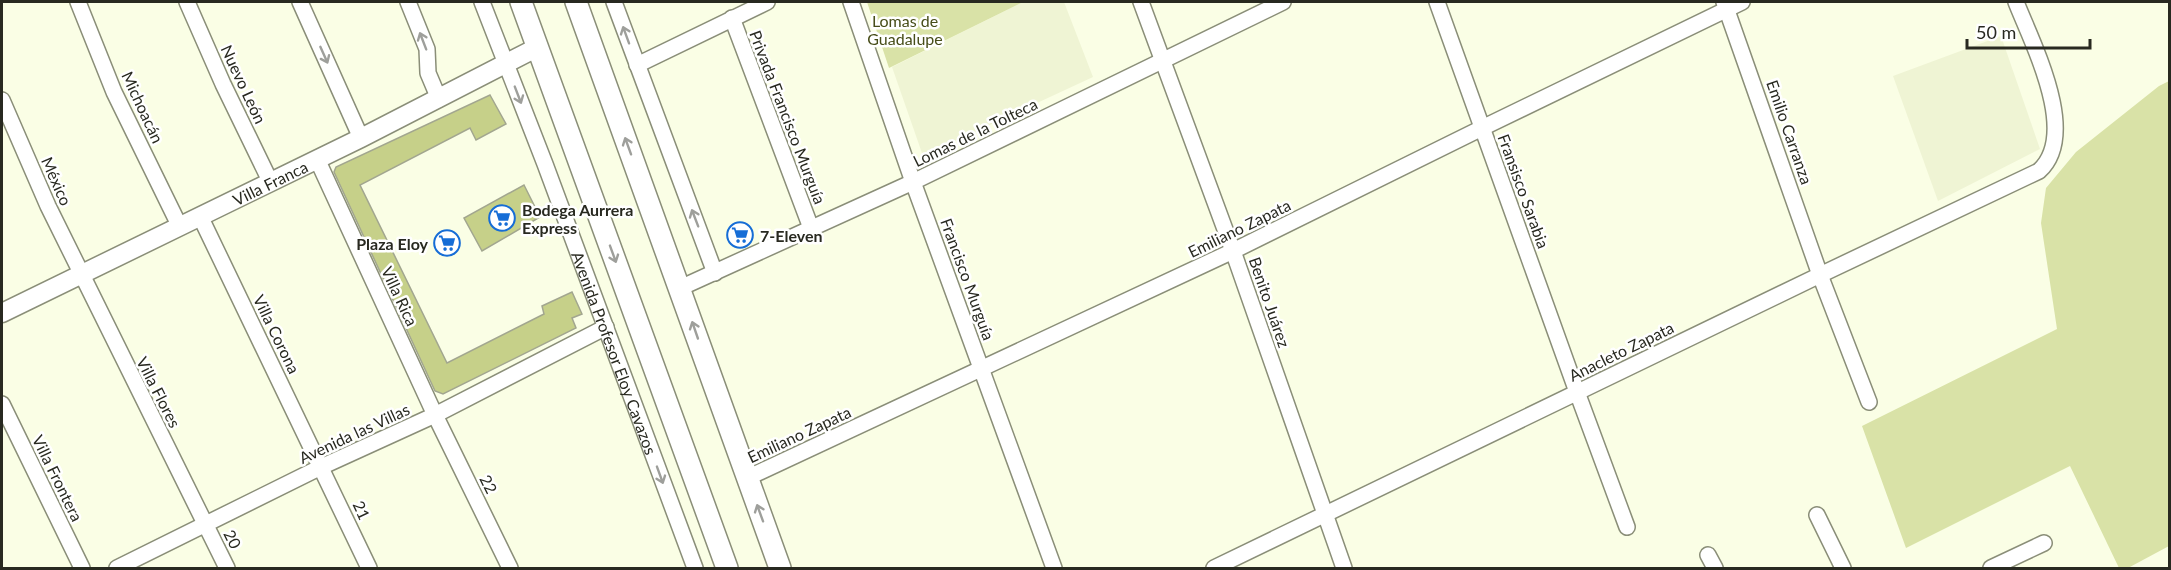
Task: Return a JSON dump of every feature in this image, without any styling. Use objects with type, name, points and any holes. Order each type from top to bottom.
[{"type":"main road","name":"Avenida Profesor Eloy Cavazos","points":[[521,2],[727,568]]},
{"type":"main road","points":[[576,2],[780,568]]},
{"type":"street","name":"Michoacán","points":[[78,2],[114,92],[179,225]]},
{"type":"street","name":"Nuevo León","points":[[187,2],[223,84],[270,181]]},
{"type":"street","points":[[300,2],[361,138]]},
{"type":"street","points":[[408,2],[427,49],[428,73],[439,99]]},
{"type":"street","name":"Avenida Profesor Eloy Cavazos","points":[[482,2],[606,327],[694,568]]},
{"type":"street","points":[[614,2],[716,273]]},
{"type":"street","points":[[637,65],[767,2]]},
{"type":"street","name":"Francisco Murguía","points":[[851,2],[913,182],[1054,568]]},
{"type":"street","name":"Benito Juárez","points":[[1141,2],[1233,251],[1344,568]]},
{"type":"street","name":"Lomas de la Tolteca","points":[[680,288],[913,182],[1283,2]]},
{"type":"street","name":"Fransisco Sarabia","points":[[1437,2],[1627,527]]},
{"type":"street","name":"Emiliano Zapata","points":[[747,478],[983,370],[1233,251],[1726,5],[1742,2]]},
{"type":"street","name":"Anacleto Zapata","points":[[1214,568],[1820,275],[2035,174],[2044,166],[2056,139],[2056,120],[2050,92],[2016,2]]},
{"type":"street","name":"Emilio Carranza","points":[[1726,5],[1820,275],[1869,402]]},
{"type":"street","name":"Privada Francisco Murguía","points":[[732,18],[811,228]]},
{"type":"street","name":"Villa Franca","points":[[2,313],[361,138],[538,46]]},
{"type":"street","name":"México","points":[[2,100],[48,206],[82,275]]},
{"type":"street","name":"Villa Rica","points":[[317,159],[435,414]]},
{"type":"street","name":"Villa Corona","points":[[200,216],[321,467]]},
{"type":"street","name":"Villa Flores","points":[[82,275],[206,525]]},
{"type":"street","name":"Avenida las Villas","points":[[117,568],[321,467],[435,414],[606,327]]},
{"type":"street","name":"Villa Frontera","points":[[2,404],[82,568]]},
{"type":"street","name":"22","points":[[435,414],[510,568]]},
{"type":"street","name":"21","points":[[321,467],[369,568]]},
{"type":"street","points":[[1817,515],[1843,568]]},
{"type":"street","name":"20","points":[[206,525],[227,568]]},
{"type":"street","points":[[1991,568],[2044,543]]},
{"type":"shaded area","points":[[1023,2],[1064,2],[1093,77],[923,156],[892,67]]},
{"type":"shaded area","points":[[2001,36],[2040,149],[1938,201],[1893,76]]},
{"type":"green space","name":"Lomas de Guadalupe","points":[[867,2],[1023,2],[889,68]]},
{"type":"green space","points":[[2169,81],[2169,546],[2128,568],[2119,568],[2070,466],[1906,548],[1862,426],[2057,329],[2041,223],[2046,188],[2076,152],[2159,86]]},
{"type":"building","points":[[490,95],[506,124],[476,140],[470,128],[360,185],[447,363],[544,314],[542,306],[572,292],[582,314],[572,318],[576,328],[443,394],[435,391],[334,172],[336,167]]},
{"type":"building","name":"Bodega Aurrera Express","points":[[524,185],[540,217],[482,251],[464,218]]},
{"type":"place","name":"Bodega Aurrera Express","points":[[502,218]]},
{"type":"place","name":"7-Eleven","points":[[740,235]]},
{"type":"place","name":"Plaza Eloy","points":[[447,243]]}]
